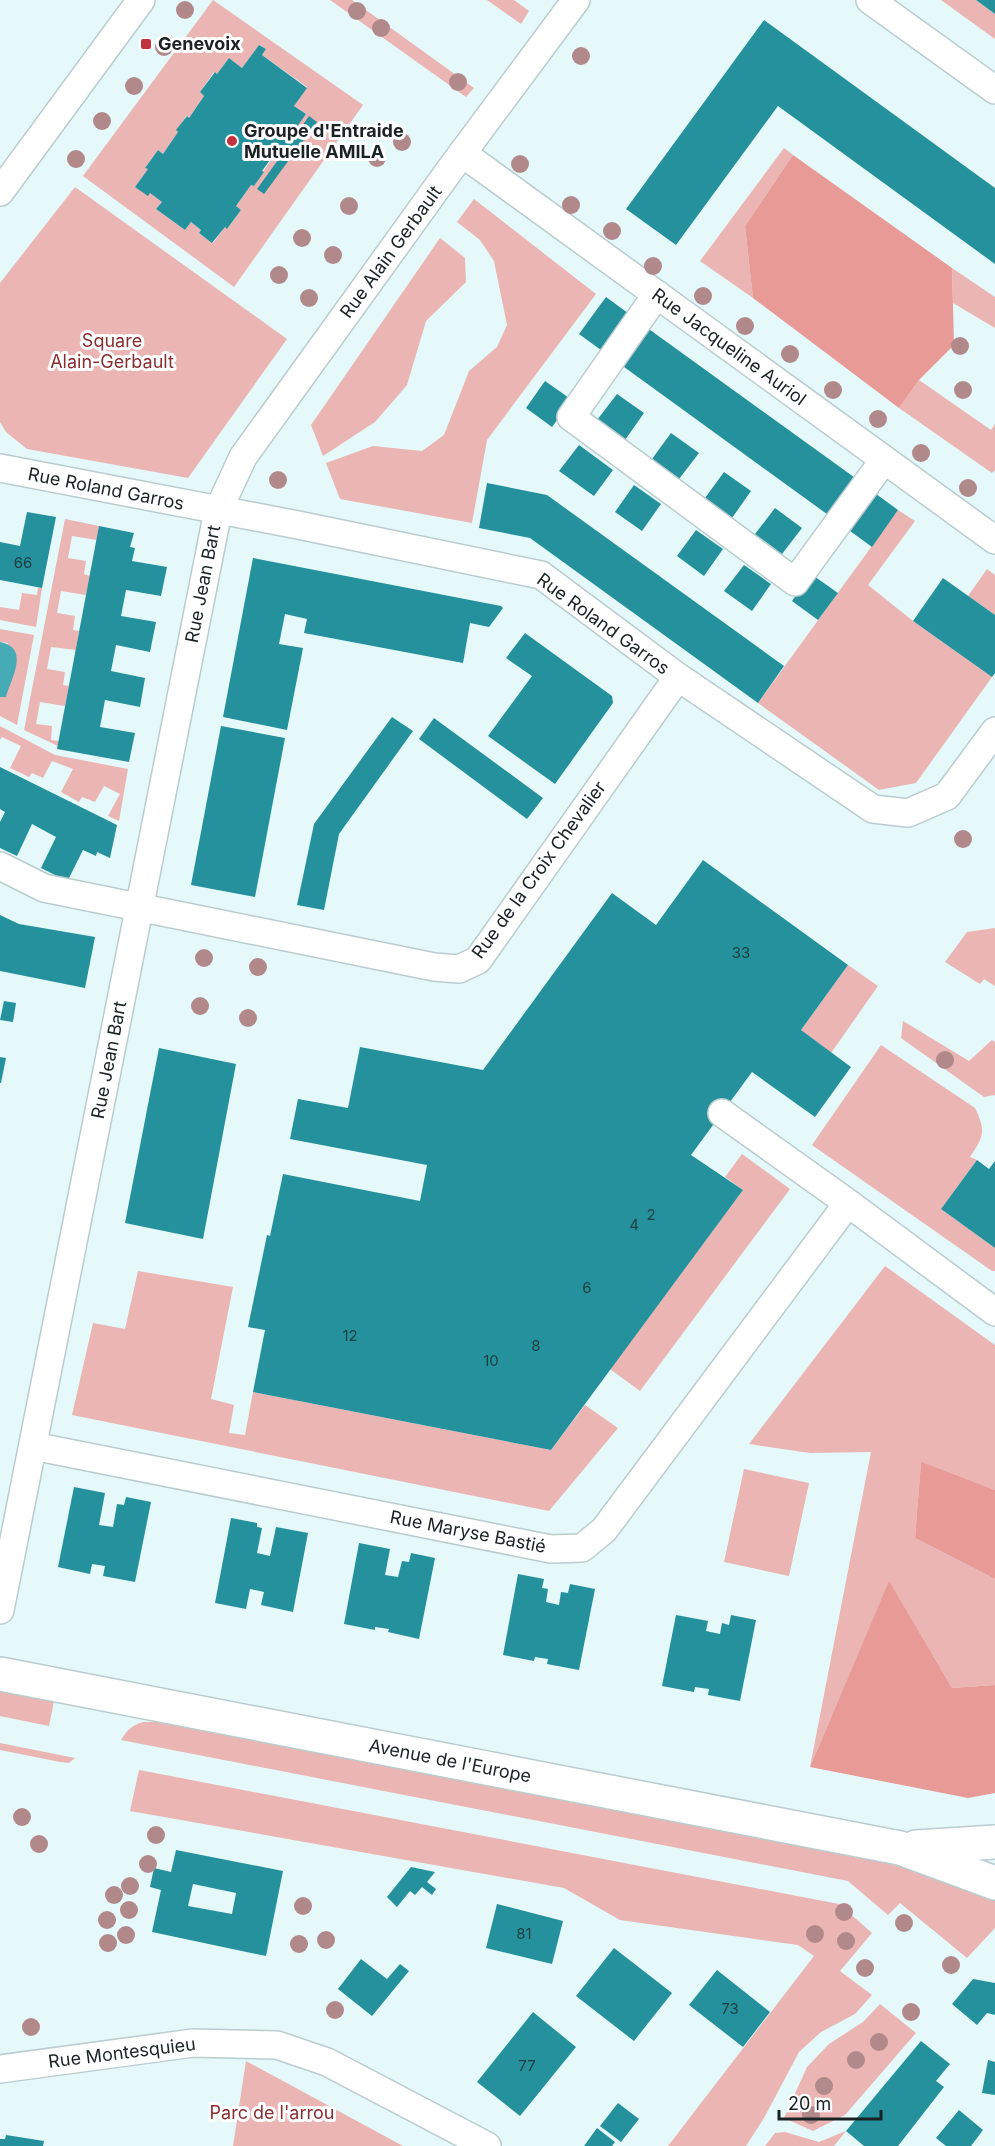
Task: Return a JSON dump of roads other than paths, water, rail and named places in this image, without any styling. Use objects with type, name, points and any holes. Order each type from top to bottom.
[{"type":"street","points":[[0,192],[141,0]]},
{"type":"street","name":"Rue Alain Gerbault","points":[[218,511],[243,457],[462,153],[576,0]]},
{"type":"street","points":[[870,0],[995,90]]},
{"type":"street","name":"Rue Jacqueline Auriol","points":[[462,153],[995,540]]},
{"type":"street","points":[[657,294],[571,417],[795,582],[884,460]]},
{"type":"street","name":"Rue Roland Garros","points":[[0,468],[541,575],[678,677],[873,809],[908,813],[947,796],[995,731]]},
{"type":"street","name":"Rue Jean Bart","points":[[0,1610],[218,511]]},
{"type":"street","name":"Rue de la Croix Chevalier","points":[[0,866],[44,888],[434,967],[459,969],[478,960],[678,677]]},
{"type":"street","points":[[722,1113],[995,1312]]},
{"type":"street","name":"Rue Maryse Bastié","points":[[33,1446],[551,1549],[582,1548],[604,1530],[848,1203]]},
{"type":"street","name":"Avenue de l'Europe","points":[[0,1674],[900,1848],[995,1883]]},
{"type":"street","name":"Avenue de l'Europe","points":[[900,1848],[995,1842]]},
{"type":"street","name":"Rue Montesquieu","points":[[0,2069],[193,2043],[277,2044],[327,2062],[487,2146]]},
{"type":"water","points":[[0,642],[9,645],[17,657],[15,672],[6,697],[0,697]]},
{"type":"place","name":"Genevoix","points":[[146,44]]},
{"type":"place","name":"Groupe d'Entraide Mutuelle AMILA","points":[[232,141]]},
{"type":"park label","name":"Square Alain-Gerbault","points":[[112,351]]},
{"type":"park label","name":"Parc de l'arrou","points":[[272,2113]]}]
